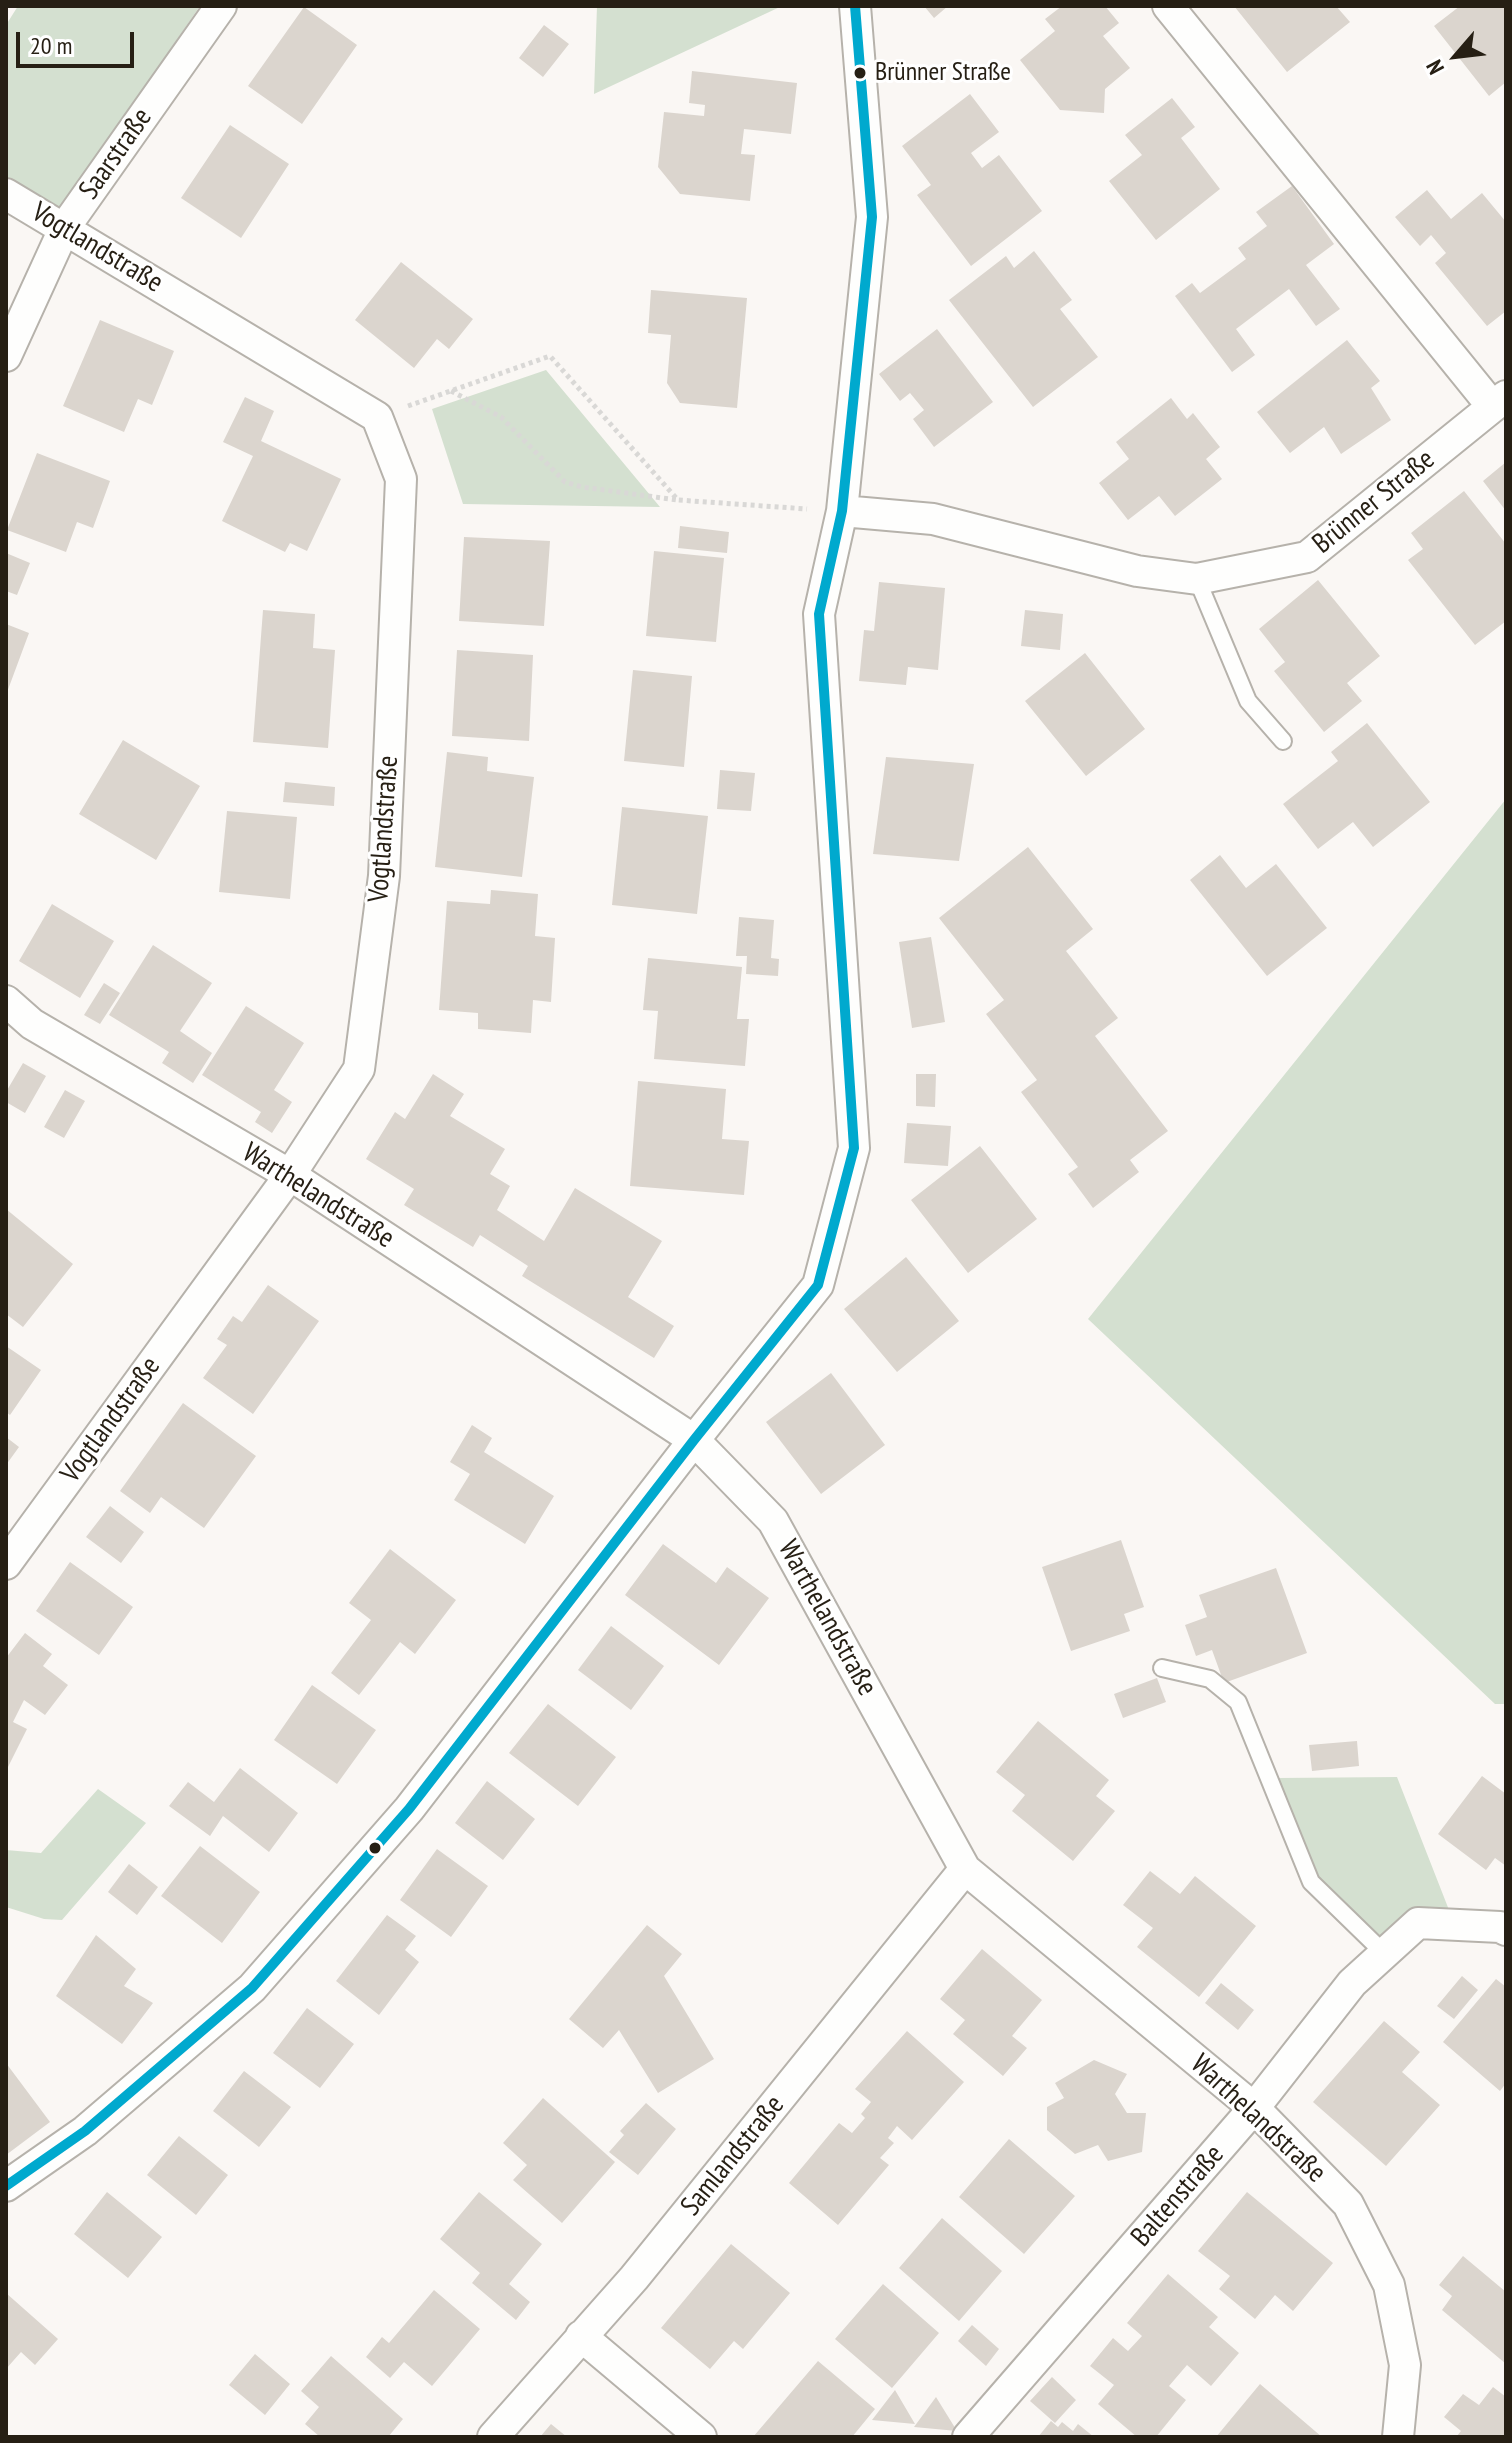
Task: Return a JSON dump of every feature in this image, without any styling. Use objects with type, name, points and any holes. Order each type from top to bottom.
[{"type":"street","name":"Saarstraße","points":[[6,356],[65,227],[221,6]]},
{"type":"street","points":[[6,2186],[85,2131],[252,1988],[409,1809],[818,1285],[854,1148],[819,614],[842,511],[872,217],[855,6]]},
{"type":"street","name":"Brünner Straße","points":[[842,511],[933,519],[1137,571],[1197,579],[1307,557],[1499,401],[1168,6]]},
{"type":"street","name":"Vogtlandstraße","points":[[6,194],[377,417],[401,479],[384,876],[359,1069],[290,1175],[6,1564]]},
{"type":"street","name":"Warthelandstraße","points":[[6,1001],[32,1024],[290,1175],[694,1440],[773,1521],[965,1869],[1254,2108],[1348,2204],[1389,2285],[1405,2365],[1398,2437]]},
{"type":"street","name":"Samlandstraße","points":[[493,2437],[644,2265],[965,1869]]},
{"type":"street","name":"Baltenstraße","points":[[968,2437],[1254,2108],[1352,1983],[1418,1923],[1500,1927],[1506,1930]]},
{"type":"street","points":[[581,2336],[701,2437]]},
{"type":"lane","points":[[1197,579],[1248,701],[1283,741]]},
{"type":"lane","points":[[1162,1668],[1210,1679],[1238,1702],[1311,1882],[1385,1954]]},
{"type":"path","points":[[377,417],[550,356],[678,500]]},
{"type":"path","points":[[451,391],[501,417],[565,482],[678,500],[842,511]]},
{"type":"green space","points":[[18,6],[200,6],[61,209],[6,176],[6,25]]},
{"type":"green space","points":[[597,6],[782,6],[594,94]]},
{"type":"green space","points":[[546,370],[660,507],[463,504],[432,409]]},
{"type":"green space","points":[[1506,799],[1506,1704],[1495,1704],[1088,1319]]},
{"type":"green space","points":[[1397,1777],[1449,1910],[1385,1941],[1320,1879],[1278,1778]]},
{"type":"green space","points":[[98,1789],[146,1823],[62,1920],[44,1919],[6,1907],[6,1850],[41,1853]]},
{"type":"building","points":[[924,6],[948,6],[934,18]]},
{"type":"building","points":[[1062,6],[1105,6],[1119,23],[1103,36],[1130,68],[1105,89],[1104,113],[1060,110],[1020,60],[1055,31],[1045,19]]},
{"type":"building","points":[[1234,6],[1336,6],[1350,22],[1287,72]]},
{"type":"building","points":[[1460,6],[1506,6],[1506,82],[1489,96],[1434,26]]},
{"type":"building","points":[[304,7],[357,45],[302,124],[248,86]]},
{"type":"building","points":[[544,25],[569,44],[543,77],[519,58]]},
{"type":"building","points":[[692,71],[797,83],[791,134],[744,129],[741,154],[755,155],[750,201],[680,194],[658,167],[664,112],[704,116],[705,105],[689,103]]},
{"type":"building","points":[[970,94],[999,132],[971,153],[982,168],[999,155],[1042,211],[971,266],[917,195],[931,185],[902,146]]},
{"type":"building","points":[[1172,98],[1195,127],[1181,138],[1220,189],[1156,240],[1109,181],[1142,155],[1125,135]]},
{"type":"building","points":[[230,125],[289,164],[241,238],[181,198]]},
{"type":"building","points":[[1292,186],[1334,244],[1306,265],[1340,309],[1316,326],[1289,289],[1236,329],[1255,355],[1232,372],[1175,296],[1192,283],[1200,293],[1246,259],[1238,248],[1267,226],[1256,212]]},
{"type":"building","points":[[1427,190],[1451,219],[1482,193],[1506,222],[1506,311],[1487,326],[1435,263],[1446,253],[1431,235],[1420,246],[1395,217]]},
{"type":"building","points":[[1034,251],[1072,300],[1060,309],[1098,357],[1033,407],[949,300],[1006,256],[1014,268]]},
{"type":"building","points":[[401,262],[473,319],[449,349],[437,339],[414,368],[355,320]]},
{"type":"building","points":[[651,290],[747,298],[737,408],[680,403],[667,383],[671,335],[648,333]]},
{"type":"building","points":[[100,320],[174,351],[152,405],[138,399],[124,432],[63,406]]},
{"type":"building","points":[[937,329],[993,402],[934,447],[913,419],[924,410],[910,393],[900,401],[879,374]]},
{"type":"building","points":[[1347,340],[1380,381],[1371,388],[1391,420],[1341,454],[1324,427],[1290,453],[1257,412]]},
{"type":"building","points":[[245,397],[274,411],[261,441],[341,479],[307,551],[290,543],[285,552],[222,521],[253,456],[223,442]]},
{"type":"building","points":[[1171,398],[1187,419],[1193,413],[1220,447],[1206,459],[1222,479],[1175,516],[1159,496],[1128,520],[1099,483],[1129,459],[1116,442]]},
{"type":"building","points":[[37,453],[110,481],[93,528],[77,522],[66,552],[7,530]]},
{"type":"building","points":[[1506,462],[1506,511],[1483,481]]},
{"type":"building","points":[[1464,491],[1506,544],[1506,621],[1475,645],[1408,560],[1423,549],[1411,533]]},
{"type":"building","points":[[680,526],[729,532],[727,553],[678,548]]},
{"type":"building","points":[[464,537],[550,541],[544,626],[459,621]]},
{"type":"building","points":[[654,551],[724,558],[716,642],[646,636]]},
{"type":"building","points":[[6,553],[30,563],[17,595],[6,591]]},
{"type":"building","points":[[1318,580],[1380,656],[1347,683],[1362,701],[1324,732],[1274,671],[1285,662],[1259,629]]},
{"type":"building","points":[[879,582],[945,588],[938,670],[908,667],[906,685],[859,681],[864,630],[874,631]]},
{"type":"building","points":[[263,610],[315,614],[313,648],[335,650],[328,748],[253,742]]},
{"type":"building","points":[[1025,610],[1063,614],[1060,650],[1021,646]]},
{"type":"building","points":[[6,624],[29,633],[6,695]]},
{"type":"building","points":[[457,650],[533,655],[529,741],[452,736]]},
{"type":"building","points":[[1085,653],[1145,729],[1086,776],[1025,701]]},
{"type":"building","points":[[633,670],[692,676],[684,767],[624,761]]},
{"type":"building","points":[[1367,723],[1430,802],[1373,847],[1353,822],[1318,849],[1283,804],[1338,761],[1331,752]]},
{"type":"building","points":[[123,740],[200,786],[156,860],[79,814]]},
{"type":"building","points":[[447,752],[488,757],[487,771],[534,777],[522,877],[435,867]]},
{"type":"building","points":[[886,757],[974,764],[959,861],[873,854]]},
{"type":"building","points":[[720,770],[755,773],[751,811],[717,809]]},
{"type":"building","points":[[285,782],[335,787],[334,806],[283,802]]},
{"type":"building","points":[[622,807],[708,816],[697,914],[612,905]]},
{"type":"building","points":[[227,811],[297,817],[290,899],[219,892]]},
{"type":"building","points":[[1028,847],[1093,929],[1066,951],[1118,1018],[1095,1036],[1168,1131],[1130,1160],[1139,1172],[1093,1208],[1068,1174],[1078,1167],[1021,1092],[1037,1080],[986,1014],[1004,1000],[939,918]]},
{"type":"building","points":[[1220,855],[1246,888],[1276,864],[1327,928],[1267,976],[1190,880]]},
{"type":"building","points":[[491,890],[538,894],[535,936],[555,938],[551,1002],[533,1000],[531,1033],[478,1029],[478,1013],[439,1010],[447,901],[490,904]]},
{"type":"building","points":[[52,904],[114,941],[80,998],[19,961]]},
{"type":"building","points":[[739,917],[774,920],[771,958],[779,959],[778,976],[746,974],[747,956],[736,956]]},
{"type":"building","points":[[931,937],[945,1022],[912,1028],[899,942]]},
{"type":"building","points":[[153,945],[212,983],[180,1031],[212,1053],[193,1083],[162,1063],[169,1052],[109,1015]]},
{"type":"building","points":[[648,958],[742,967],[737,1019],[749,1019],[745,1066],[654,1059],[658,1011],[643,1010]]},
{"type":"building","points":[[104,983],[120,993],[100,1024],[84,1015]]},
{"type":"building","points":[[246,1006],[304,1043],[274,1090],[292,1102],[272,1133],[255,1122],[261,1112],[202,1075]]},
{"type":"building","points":[[23,1063],[46,1076],[25,1113],[6,1102],[6,1092]]},
{"type":"building","points":[[433,1074],[464,1094],[450,1116],[505,1149],[490,1174],[510,1186],[497,1210],[544,1241],[575,1188],[662,1241],[628,1297],[674,1326],[654,1358],[522,1276],[528,1266],[480,1235],[473,1247],[404,1205],[414,1189],[366,1159],[395,1112],[405,1119]]},
{"type":"building","points":[[916,1074],[936,1074],[935,1107],[916,1106]]},
{"type":"building","points":[[638,1081],[726,1089],[722,1139],[749,1141],[744,1195],[630,1186]]},
{"type":"building","points":[[65,1090],[85,1101],[64,1138],[44,1127]]},
{"type":"building","points":[[907,1123],[951,1126],[948,1166],[904,1163]]},
{"type":"building","points":[[980,1146],[1037,1219],[968,1273],[911,1200]]},
{"type":"building","points":[[6,1209],[73,1264],[23,1327],[6,1314]]},
{"type":"building","points":[[906,1257],[959,1321],[897,1372],[844,1309]]},
{"type":"building","points":[[268,1285],[319,1321],[253,1414],[203,1378],[227,1345],[217,1339],[233,1316],[242,1322]]},
{"type":"building","points":[[6,1346],[41,1370],[10,1415],[6,1412]]},
{"type":"building","points":[[831,1373],[885,1445],[821,1494],[766,1422]]},
{"type":"building","points":[[183,1403],[256,1456],[204,1528],[161,1497],[150,1513],[120,1491]]},
{"type":"building","points":[[472,1425],[492,1438],[484,1452],[554,1496],[525,1544],[454,1500],[470,1474],[450,1462]]},
{"type":"building","points":[[6,1437],[19,1447],[6,1465]]},
{"type":"building","points":[[110,1506],[144,1532],[121,1563],[86,1537]]},
{"type":"building","points":[[1121,1540],[1144,1607],[1124,1614],[1130,1631],[1071,1651],[1042,1567]]},
{"type":"building","points":[[663,1544],[716,1583],[727,1567],[769,1598],[719,1665],[625,1595]]},
{"type":"building","points":[[390,1549],[456,1600],[415,1654],[400,1642],[359,1695],[331,1673],[371,1620],[349,1603]]},
{"type":"building","points":[[70,1562],[133,1607],[99,1655],[36,1611]]},
{"type":"building","points":[[1276,1568],[1307,1653],[1224,1683],[1212,1650],[1196,1656],[1185,1625],[1207,1617],[1199,1595]]},
{"type":"building","points":[[611,1626],[664,1666],[631,1710],[578,1670]]},
{"type":"building","points":[[25,1633],[52,1654],[43,1666],[68,1685],[45,1715],[24,1700],[13,1722],[27,1729],[6,1771],[6,1658]]},
{"type":"building","points":[[1157,1678],[1166,1702],[1123,1718],[1114,1694]]},
{"type":"building","points":[[312,1685],[376,1730],[337,1784],[274,1740]]},
{"type":"building","points":[[548,1704],[616,1757],[578,1806],[509,1753]]},
{"type":"building","points":[[1038,1721],[1109,1780],[1096,1796],[1115,1811],[1073,1861],[1012,1811],[1025,1795],[996,1772]]},
{"type":"building","points":[[1357,1741],[1359,1766],[1312,1771],[1309,1745]]},
{"type":"building","points":[[240,1768],[298,1813],[269,1852],[223,1816],[210,1836],[169,1806],[188,1782],[214,1802]]},
{"type":"building","points":[[1482,1776],[1506,1794],[1506,1866],[1495,1858],[1486,1870],[1438,1834]]},
{"type":"building","points":[[487,1781],[535,1819],[503,1860],[455,1823]]},
{"type":"building","points":[[200,1846],[260,1892],[222,1943],[161,1896]]},
{"type":"building","points":[[437,1849],[488,1886],[451,1937],[400,1900]]},
{"type":"building","points":[[129,1864],[158,1887],[137,1915],[108,1892]]},
{"type":"building","points":[[1150,1871],[1180,1894],[1195,1876],[1256,1926],[1199,1997],[1137,1947],[1153,1928],[1123,1905]]},
{"type":"building","points":[[387,1915],[416,1936],[405,1950],[419,1962],[379,2015],[336,1981]]},
{"type":"building","points":[[647,1925],[682,1954],[664,1976],[714,2059],[658,2093],[619,2030],[603,2048],[569,2019]]},
{"type":"building","points":[[96,1935],[136,1969],[124,1986],[153,2003],[122,2044],[56,1996]]},
{"type":"building","points":[[982,1949],[1042,2000],[1012,2036],[1027,2048],[1003,2076],[953,2034],[965,2020],[940,1999]]},
{"type":"building","points":[[1462,1976],[1478,1990],[1454,2019],[1437,2006]]},
{"type":"building","points":[[1496,1979],[1506,1987],[1506,2083],[1500,2091],[1443,2042]]},
{"type":"building","points":[[1221,1983],[1254,2010],[1238,2030],[1205,2003]]},
{"type":"building","points":[[307,2008],[354,2044],[320,2088],[273,2053]]},
{"type":"building","points":[[1384,2021],[1420,2052],[1402,2072],[1440,2105],[1386,2166],[1313,2102]]},
{"type":"building","points":[[907,2031],[964,2082],[912,2140],[897,2126],[888,2138],[894,2143],[880,2158],[889,2165],[838,2225],[789,2183],[839,2123],[852,2133],[865,2118],[861,2114],[871,2102],[855,2089]]},
{"type":"building","points":[[1094,2060],[1127,2074],[1115,2094],[1127,2113],[1146,2113],[1142,2152],[1108,2161],[1098,2145],[1075,2154],[1047,2130],[1047,2107],[1064,2098],[1055,2083]]},
{"type":"building","points":[[6,2063],[50,2122],[6,2155]]},
{"type":"building","points":[[244,2071],[291,2107],[259,2147],[213,2111]]},
{"type":"building","points":[[543,2098],[615,2162],[562,2223],[513,2180],[527,2165],[503,2143]]},
{"type":"building","points":[[646,2103],[676,2129],[638,2175],[609,2152],[624,2135],[620,2131]]},
{"type":"building","points":[[179,2136],[228,2175],[196,2215],[147,2175]]},
{"type":"building","points":[[1009,2139],[1075,2196],[1024,2254],[959,2197]]},
{"type":"building","points":[[107,2192],[162,2237],[128,2278],[74,2234]]},
{"type":"building","points":[[479,2192],[542,2244],[509,2284],[530,2302],[516,2320],[472,2283],[480,2273],[440,2239]]},
{"type":"building","points":[[1247,2192],[1333,2263],[1293,2311],[1275,2295],[1255,2319],[1219,2289],[1230,2276],[1198,2251]]},
{"type":"building","points":[[942,2218],[1002,2271],[959,2321],[899,2268]]},
{"type":"building","points":[[731,2244],[790,2293],[743,2349],[734,2341],[710,2369],[661,2328]]},
{"type":"building","points":[[1463,2256],[1506,2292],[1506,2364],[1442,2310],[1452,2296],[1439,2285]]},
{"type":"building","points":[[1168,2274],[1218,2317],[1209,2327],[1239,2353],[1211,2386],[1187,2365],[1169,2386],[1186,2400],[1156,2437],[1137,2437],[1098,2404],[1114,2385],[1090,2366],[1113,2338],[1128,2351],[1142,2336],[1127,2323]]},
{"type":"building","points":[[883,2284],[939,2333],[892,2388],[835,2339]]},
{"type":"building","points":[[434,2290],[480,2329],[432,2386],[404,2362],[390,2378],[366,2357],[382,2337],[389,2343]]},
{"type":"building","points":[[6,2293],[58,2339],[35,2365],[21,2352],[6,2369]]},
{"type":"building","points":[[972,2325],[999,2349],[986,2366],[958,2341]]},
{"type":"building","points":[[255,2354],[290,2384],[265,2415],[229,2385]]},
{"type":"building","points":[[331,2356],[403,2419],[388,2437],[320,2437],[305,2424],[319,2407],[301,2391]]},
{"type":"building","points":[[818,2361],[875,2409],[852,2437],[753,2437]]},
{"type":"building","points":[[1052,2377],[1076,2400],[1055,2423],[1030,2401]]},
{"type":"building","points":[[1260,2384],[1322,2437],[1216,2437]]},
{"type":"building","points":[[1493,2387],[1506,2397],[1506,2437],[1456,2437],[1461,2431],[1444,2417],[1463,2394],[1479,2405]]},
{"type":"building","points":[[895,2390],[915,2424],[872,2420]]},
{"type":"building","points":[[936,2397],[957,2431],[914,2427]]},
{"type":"building","points":[[1051,2421],[1058,2427],[1062,2422],[1073,2431],[1078,2424],[1094,2437],[1038,2437]]},
{"type":"building","points":[[551,2424],[567,2437],[540,2437]]},
{"type":"transit line","points":[[6,2186],[85,2131],[252,1988],[409,1809],[818,1285],[854,1148],[819,614],[842,511],[872,217],[855,6]]},
{"type":"place","name":"Brünner Straße","points":[[860,73]]}]
